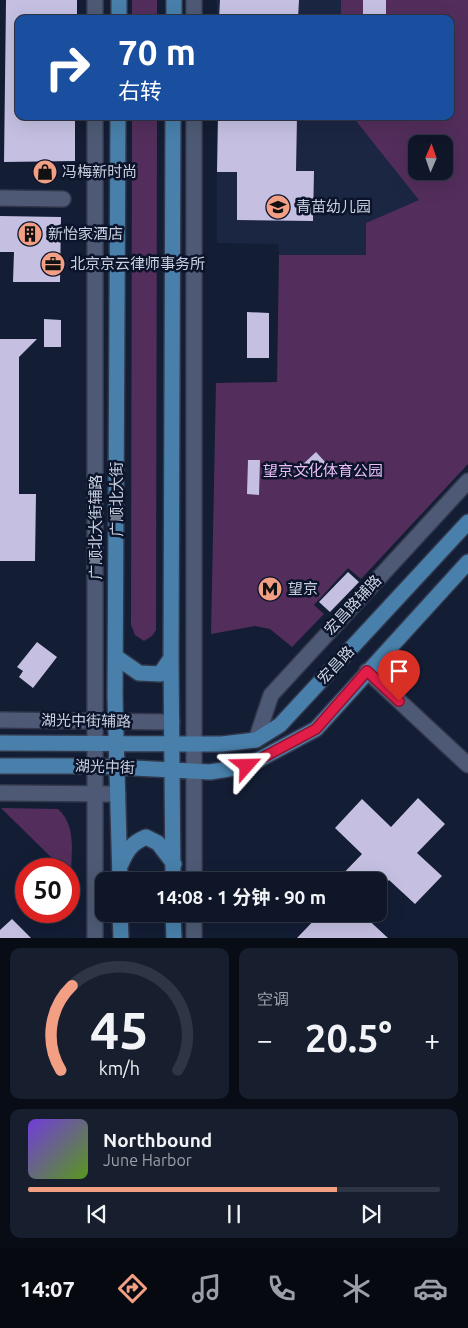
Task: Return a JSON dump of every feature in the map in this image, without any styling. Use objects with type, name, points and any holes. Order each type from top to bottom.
[{"type":"main road","points":[[119,0],[119,15]]},
{"type":"main road","points":[[174,0],[174,15]]},
{"type":"main road","name":"广顺北大街","points":[[118,120],[115,721],[120,872]]},
{"type":"main road","points":[[173,120],[171,658],[174,872]]},
{"type":"main road","name":"宏昌路","points":[[172,744],[238,743],[256,740],[280,725],[468,522]]},
{"type":"main road","name":"宏昌路","points":[[210,772],[247,766],[316,729],[468,562]]},
{"type":"main road","points":[[116,657],[139,673],[160,674],[171,658]]},
{"type":"main road","name":"湖光中街","points":[[0,743],[172,744]]},
{"type":"main road","name":"湖光中街","points":[[0,766],[96,766],[210,772]]},
{"type":"main road","points":[[121,872],[127,850],[136,841],[146,837],[158,843],[174,864]]},
{"type":"main road","points":[[120,922],[121,938]]},
{"type":"main road","points":[[174,922],[174,938]]},
{"type":"street","points":[[95,0],[95,15]]},
{"type":"street","points":[[194,0],[194,15]]},
{"type":"street","name":"广顺北大街辅路","points":[[95,120],[95,938]]},
{"type":"street","points":[[194,120],[194,872]]},
{"type":"street","points":[[0,198],[63,199]]},
{"type":"street","name":"宏昌路辅路","points":[[256,740],[271,695],[468,481]]},
{"type":"street","points":[[367,671],[468,765]]},
{"type":"street","name":"湖光中街辅路","points":[[0,720],[172,722]]},
{"type":"street","points":[[0,793],[118,794]]},
{"type":"street","points":[[194,922],[194,938]]},
{"type":"shaded area","points":[[217,0],[341,0],[341,15],[217,15]]},
{"type":"shaded area","points":[[217,120],[355,120],[420,200],[366,223],[366,255],[279,255],[278,244],[217,243]]},
{"type":"green space","points":[[132,0],[157,0],[157,15],[132,15]]},
{"type":"green space","name":"望京文化体育公园","points":[[341,0],[468,0],[468,464],[361,579],[348,568],[314,605],[324,614],[292,647],[270,629],[255,626],[211,634],[216,383],[277,382],[279,255],[366,255],[366,223],[419,200],[355,120],[454,120],[454,15],[341,15]]},
{"type":"green space","points":[[132,120],[157,120],[156,630],[152,636],[144,641],[135,635],[131,625]]},
{"type":"green space","points":[[1,808],[58,809],[68,823],[72,840],[72,858],[52,858]]},
{"type":"building","points":[[6,0],[77,0],[77,15],[15,15],[15,120],[75,120],[75,161],[4,162]]},
{"type":"building","points":[[220,0],[299,0],[298,15],[219,15]]},
{"type":"building","points":[[363,0],[386,0],[386,15],[363,15]]},
{"type":"building","points":[[218,120],[297,120],[296,171],[314,171],[313,221],[237,220],[237,172],[217,172]]},
{"type":"building","name":"新怡家酒店","points":[[0,216],[61,217],[60,282],[13,282],[14,252],[0,252]]},
{"type":"building","points":[[247,312],[269,313],[269,358],[247,358]]},
{"type":"building","points":[[44,319],[61,320],[61,347],[44,347]]},
{"type":"building","points":[[0,339],[37,339],[19,357],[19,494],[36,494],[35,561],[0,561]]},
{"type":"building","points":[[316,452],[327,464],[311,478],[301,466]]},
{"type":"building","points":[[248,460],[260,460],[259,495],[247,494]]},
{"type":"building","points":[[348,572],[359,582],[330,612],[319,602]]},
{"type":"building","points":[[37,642],[57,657],[33,688],[19,677],[23,671],[17,667]]},
{"type":"building","points":[[418,798],[445,824],[417,853],[442,876],[415,904],[389,880],[387,882],[387,872],[345,872],[362,854],[335,828],[362,799],[391,827]]},
{"type":"building","points":[[12,919],[31,938],[0,938],[0,930]]},
{"type":"building","points":[[312,922],[371,922],[388,938],[297,938]]},
{"type":"place","name":"冯梅新时尚","points":[[45,172]]},
{"type":"place","name":"青苗幼儿园","points":[[278,207]]},
{"type":"place","name":"新怡家酒店","points":[[30,234]]},
{"type":"place","name":"北京京云律师事务所","points":[[53,264]]},
{"type":"place","name":"望京","points":[[270,589]]},
{"type":"route","points":[[247,766],[269,756],[316,729],[367,671],[399,701]]}]
